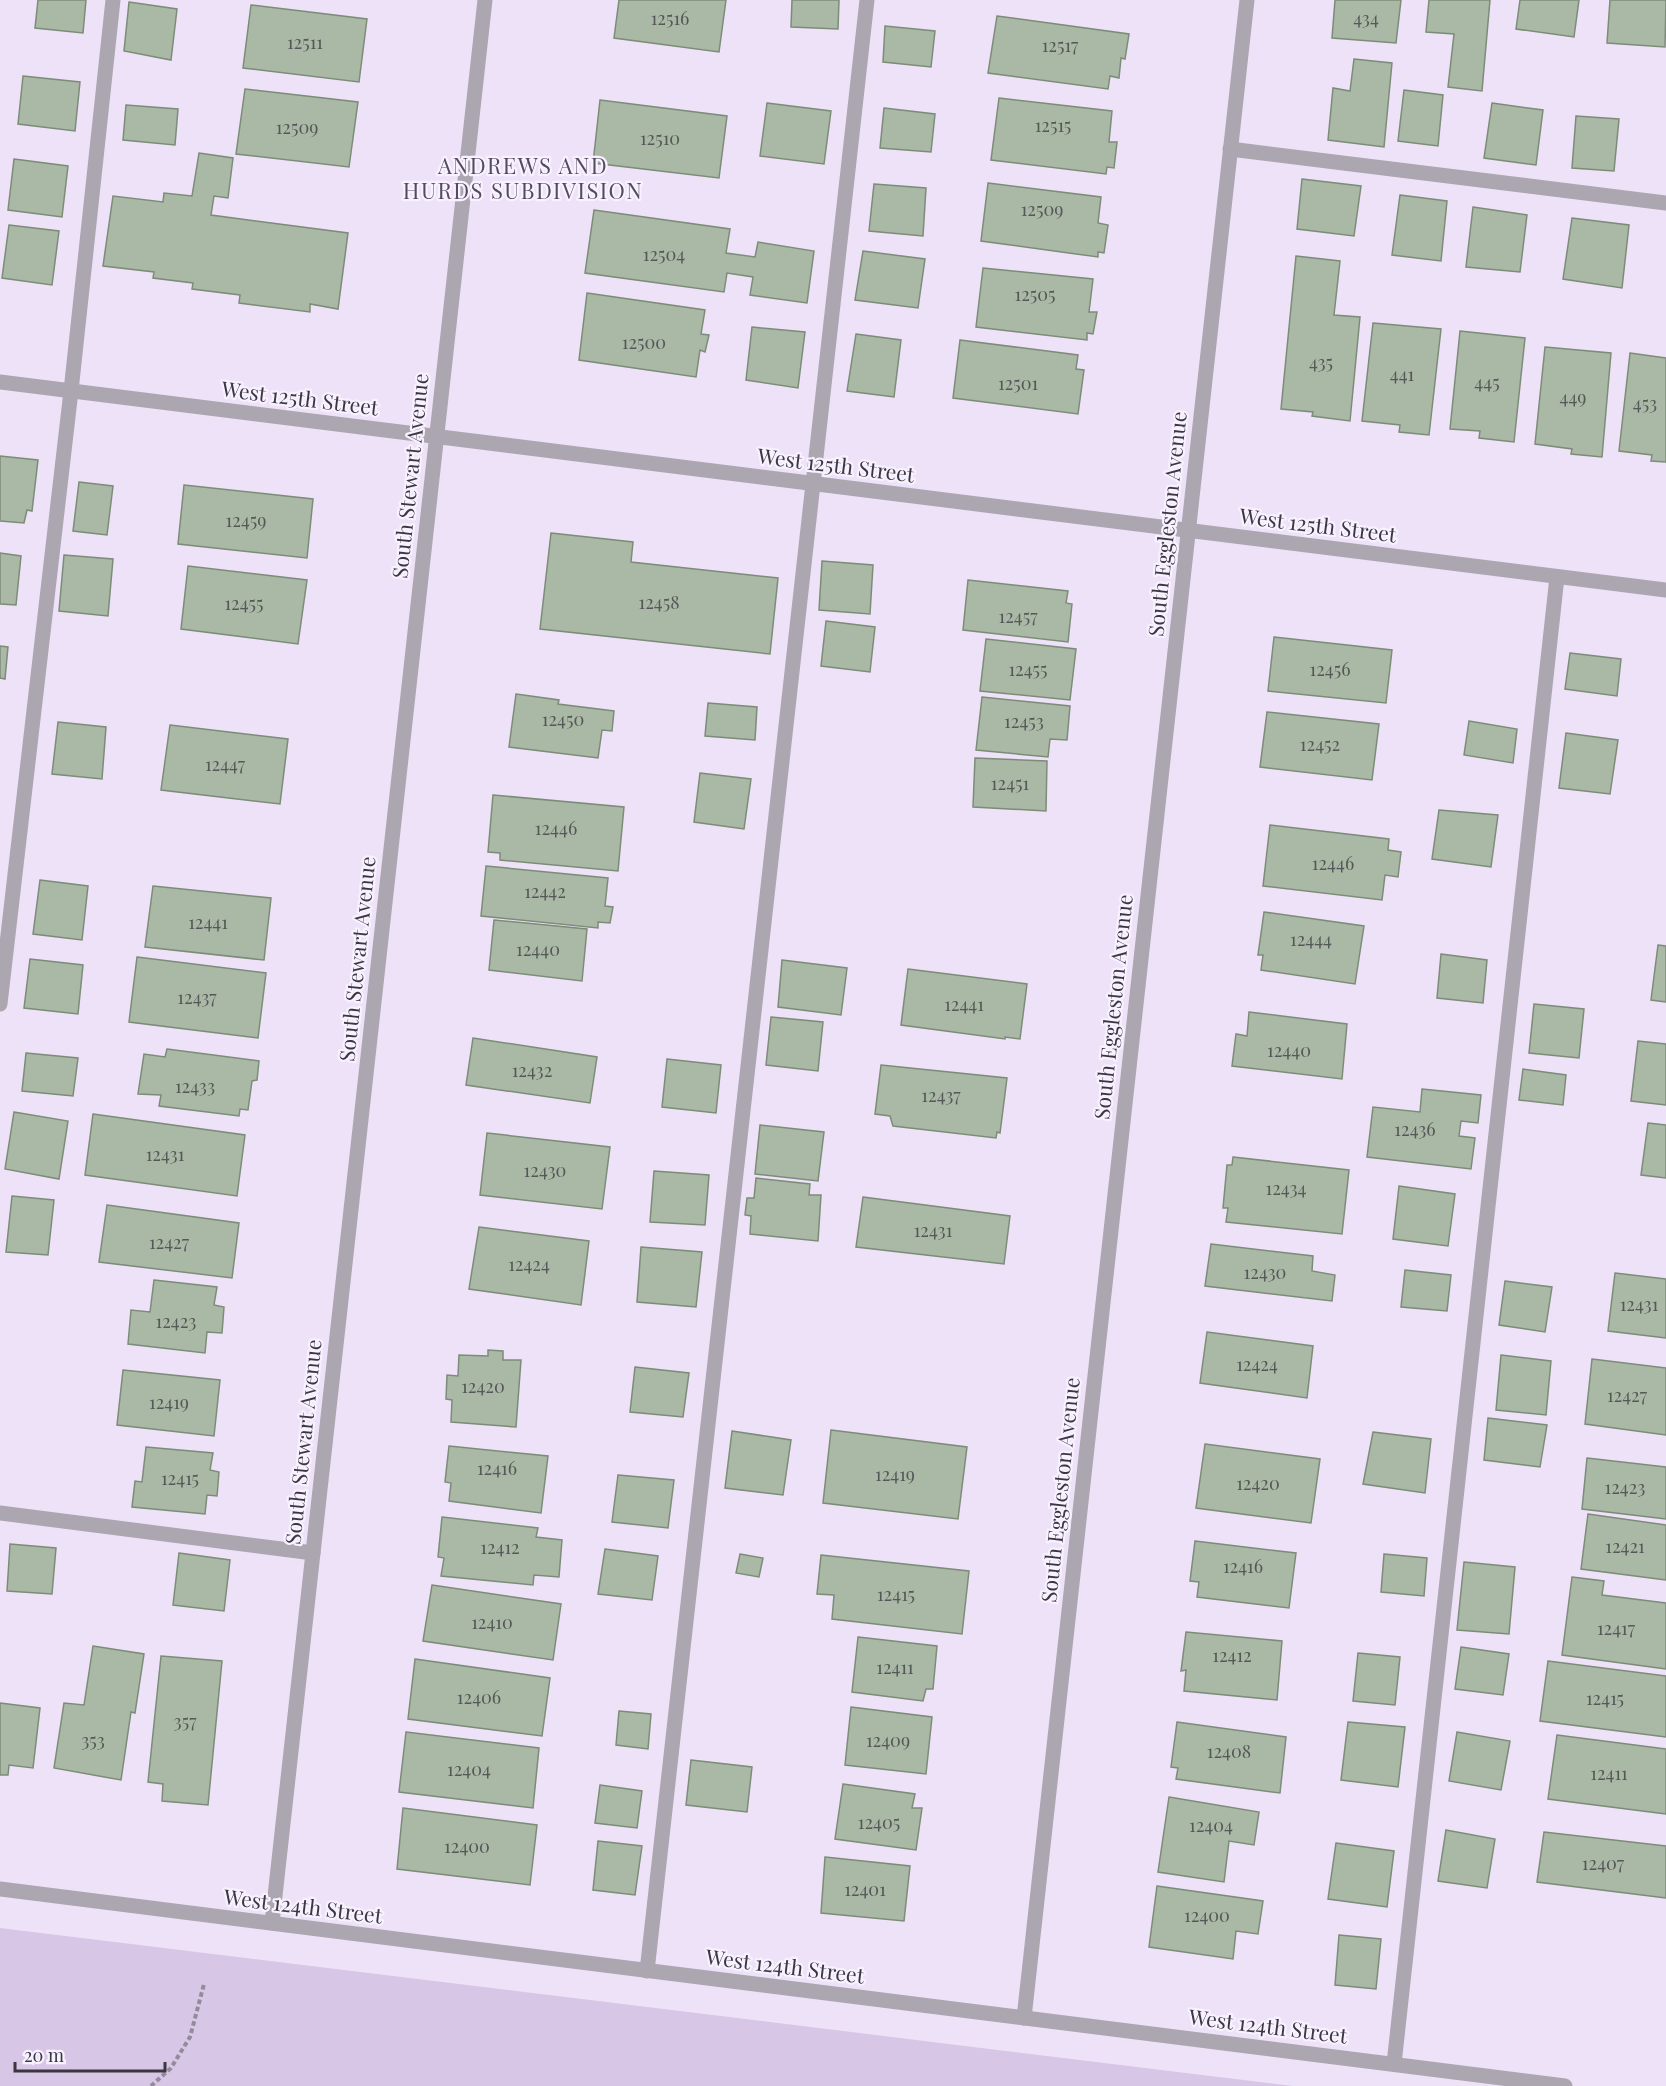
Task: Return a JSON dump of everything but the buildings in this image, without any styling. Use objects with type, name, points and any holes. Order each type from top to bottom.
[{"type":"street","points":[[0,1004],[71,391],[113,0]]},
{"type":"street","name":"South Stewart Avenue","points":[[272,1923],[485,0]]},
{"type":"street","points":[[647,1971],[867,0]]},
{"type":"street","name":"South Eggleston Avenue","points":[[1024,2018],[1247,0]]},
{"type":"street","points":[[1230,149],[1666,203]]},
{"type":"street","name":"West 125th Street","points":[[0,382],[1666,590]]},
{"type":"street","points":[[1394,2064],[1557,577]]},
{"type":"street","points":[[0,1513],[313,1553]]},
{"type":"street","name":"West 124th Street","points":[[0,1890],[1566,2086]]},
{"type":"path","points":[[151,2086],[171,2068],[190,2037],[204,1984]]},
{"type":"shaded area","points":[[0,1928],[1293,2086],[0,2086]]},
{"type":"district","name":"ANDREWS AND HURDS SUBDIVISION","points":[[523,178]]}]
